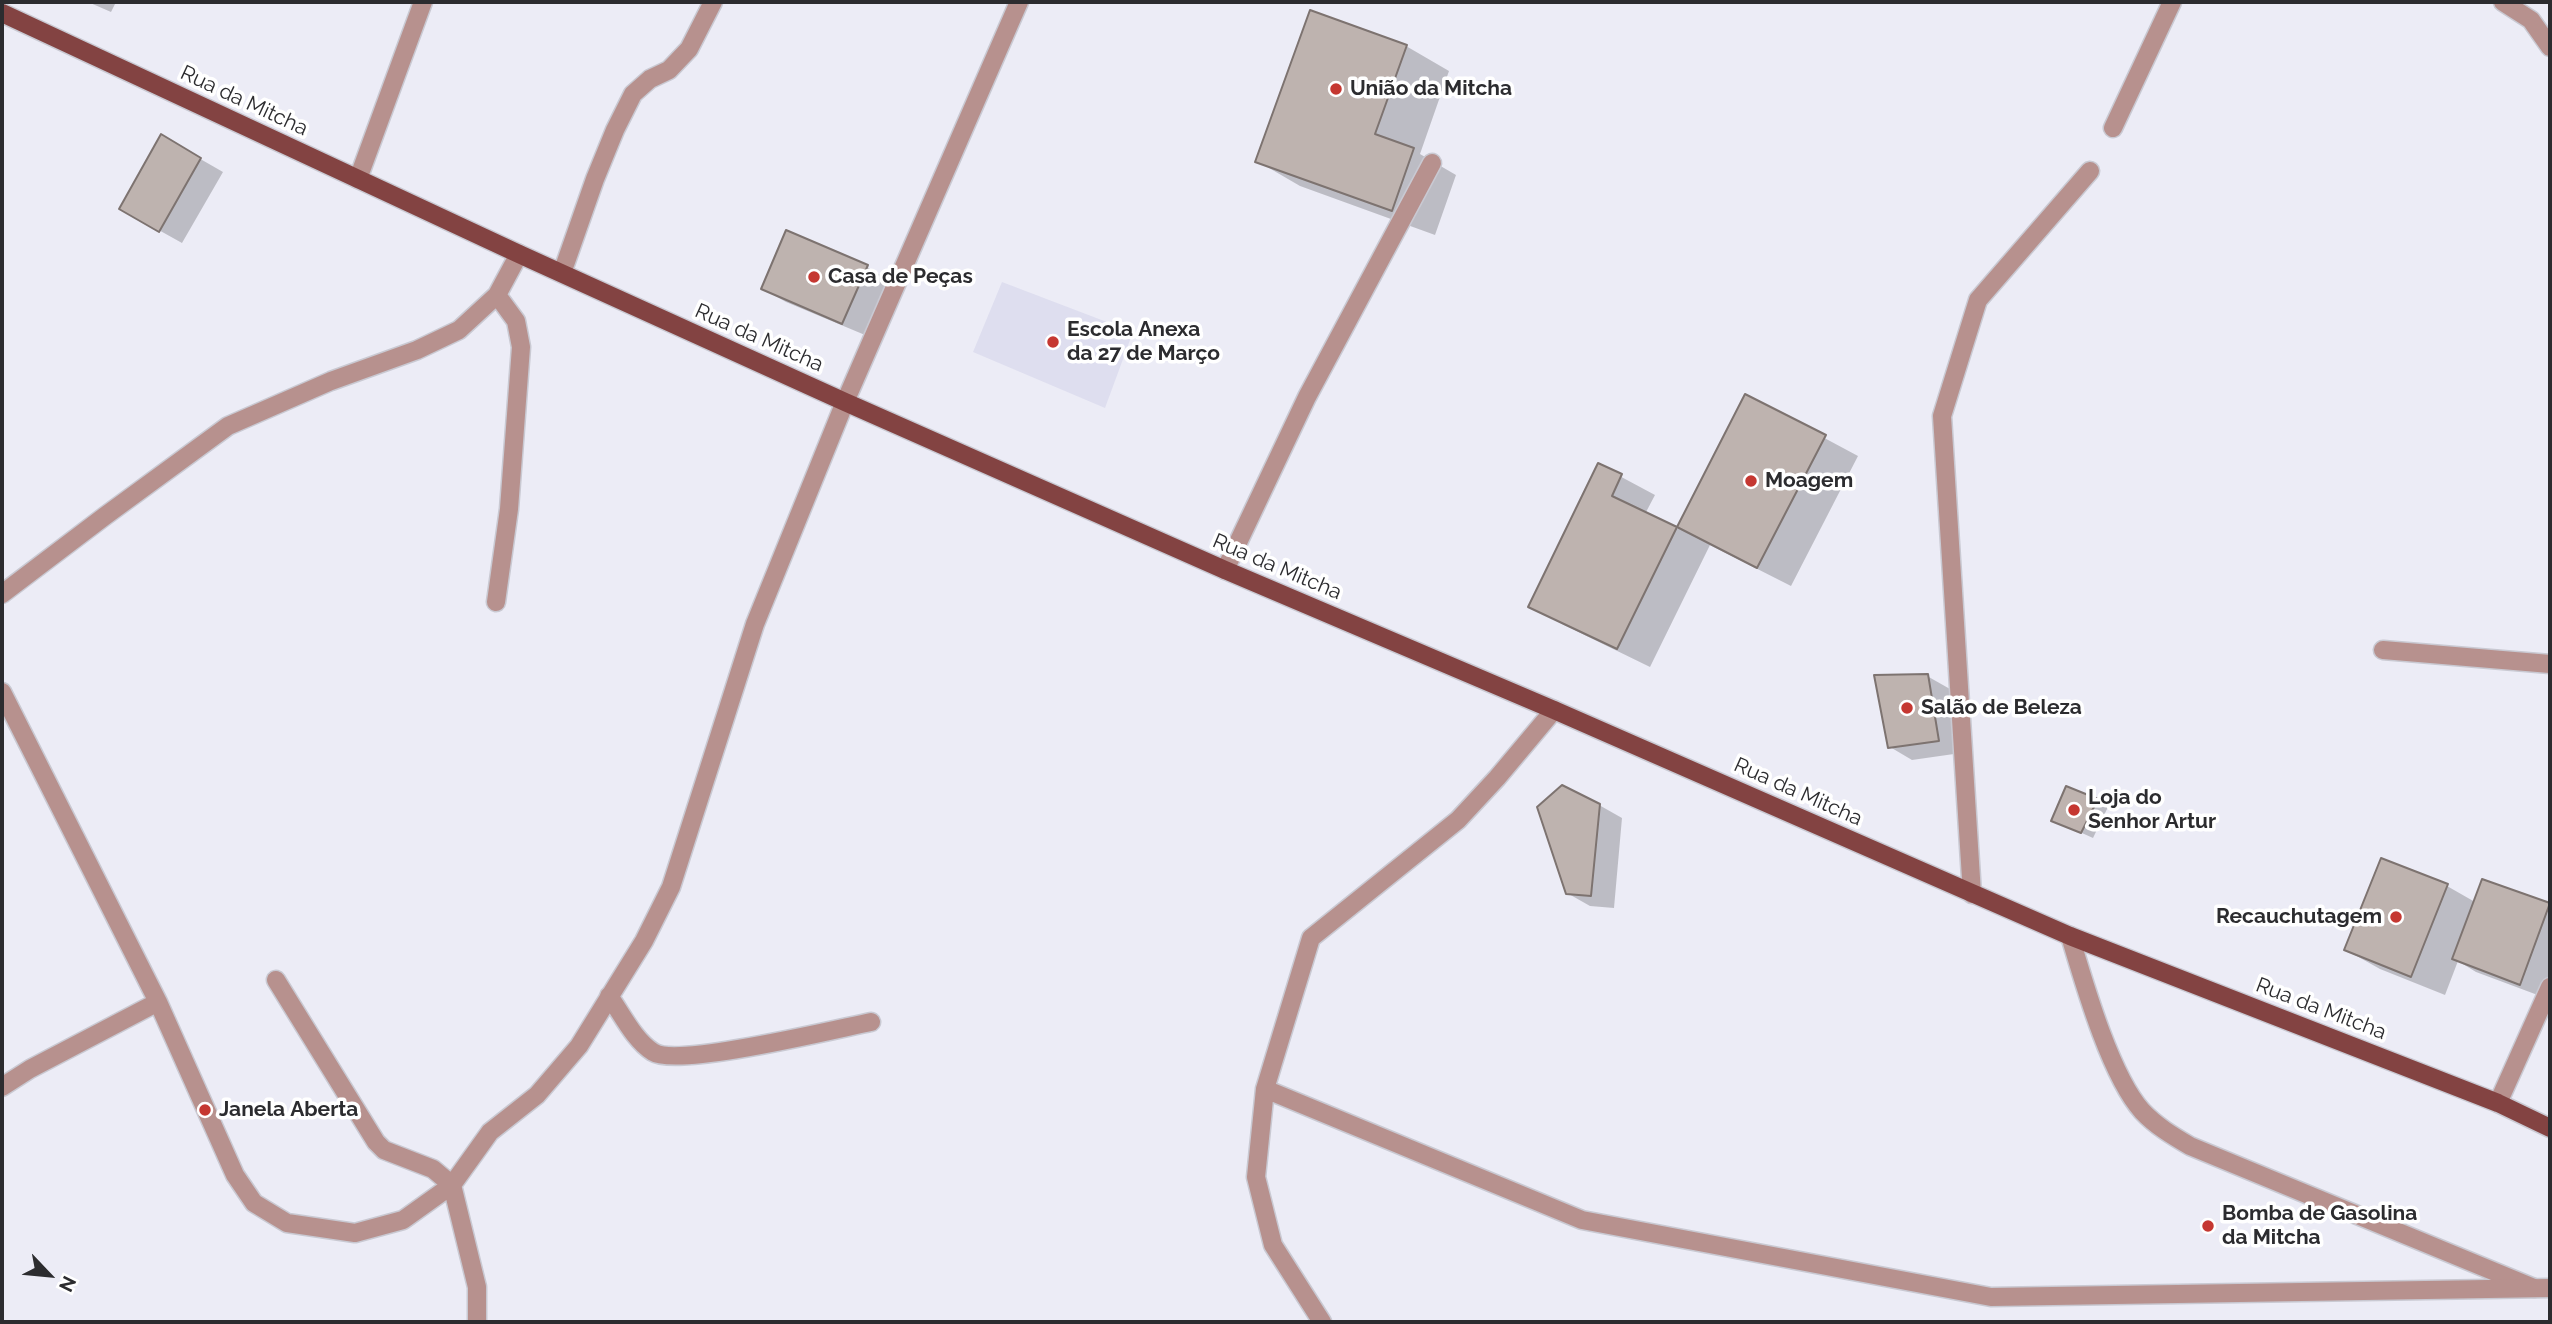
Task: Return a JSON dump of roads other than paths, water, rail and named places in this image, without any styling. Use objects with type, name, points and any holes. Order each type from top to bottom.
[{"type":"main road","name":"Rua da Mitcha","points":[[2,13],[562,274],[1225,569],[2070,936],[2498,1102],[2550,1128]]},
{"type":"street","points":[[358,179],[422,2]]},
{"type":"street","points":[[562,274],[595,179],[634,94],[650,79],[669,70],[688,49],[713,2]]},
{"type":"street","points":[[2,692],[158,1002],[235,1175],[254,1203],[287,1223],[355,1233],[403,1220],[452,1185],[490,1132],[537,1095],[579,1046],[643,941],[671,887],[755,624],[845,402],[1018,2]]},
{"type":"street","points":[[2113,128],[2172,2]]},
{"type":"street","points":[[2503,2],[2531,20],[2550,47]]},
{"type":"street","points":[[1225,569],[1307,397],[1432,163]]},
{"type":"street","points":[[1972,894],[1942,416],[1978,300],[2090,171]]},
{"type":"street","points":[[2,594],[228,426],[331,381],[417,350],[459,330],[497,295],[519,254]]},
{"type":"street","points":[[496,602],[509,509],[521,347],[516,321],[497,295]]},
{"type":"street","points":[[2383,650],[2550,664]]},
{"type":"street","points":[[1322,1322],[1273,1245],[1256,1177],[1265,1089],[1311,937],[1458,820],[1554,710]]},
{"type":"street","points":[[2070,936],[2088,992],[2128,1091],[2141,1110],[2157,1126],[2190,1146],[2542,1288]]},
{"type":"street","points":[[276,980],[376,1142],[384,1150],[433,1169],[452,1185],[477,1287],[477,1322]]},
{"type":"street","points":[[2498,1102],[2550,987]]},
{"type":"street","points":[[609,996],[638,1037],[654,1053],[673,1057],[757,1045],[871,1022]]},
{"type":"street","points":[[2,1087],[30,1069],[158,1002]]},
{"type":"street","points":[[1265,1089],[1581,1220],[1991,1297],[2542,1288]]},
{"type":"place","name":"União da Mitcha","points":[[1336,89]]},
{"type":"place","name":"Casa de Peças","points":[[814,277]]},
{"type":"place","name":"Escola Anexa da 27 de Março","points":[[1053,342]]},
{"type":"place","name":"Moagem","points":[[1751,481]]},
{"type":"place","name":"Salão de Beleza","points":[[1907,708]]},
{"type":"place","name":"Loja do Senhor Artur","points":[[2074,810]]},
{"type":"place","name":"Recauchutagem","points":[[2396,917]]},
{"type":"place","name":"Janela Aberta","points":[[205,1110]]},
{"type":"place","name":"Bomba de Gasolina da Mitcha","points":[[2208,1226]]}]
